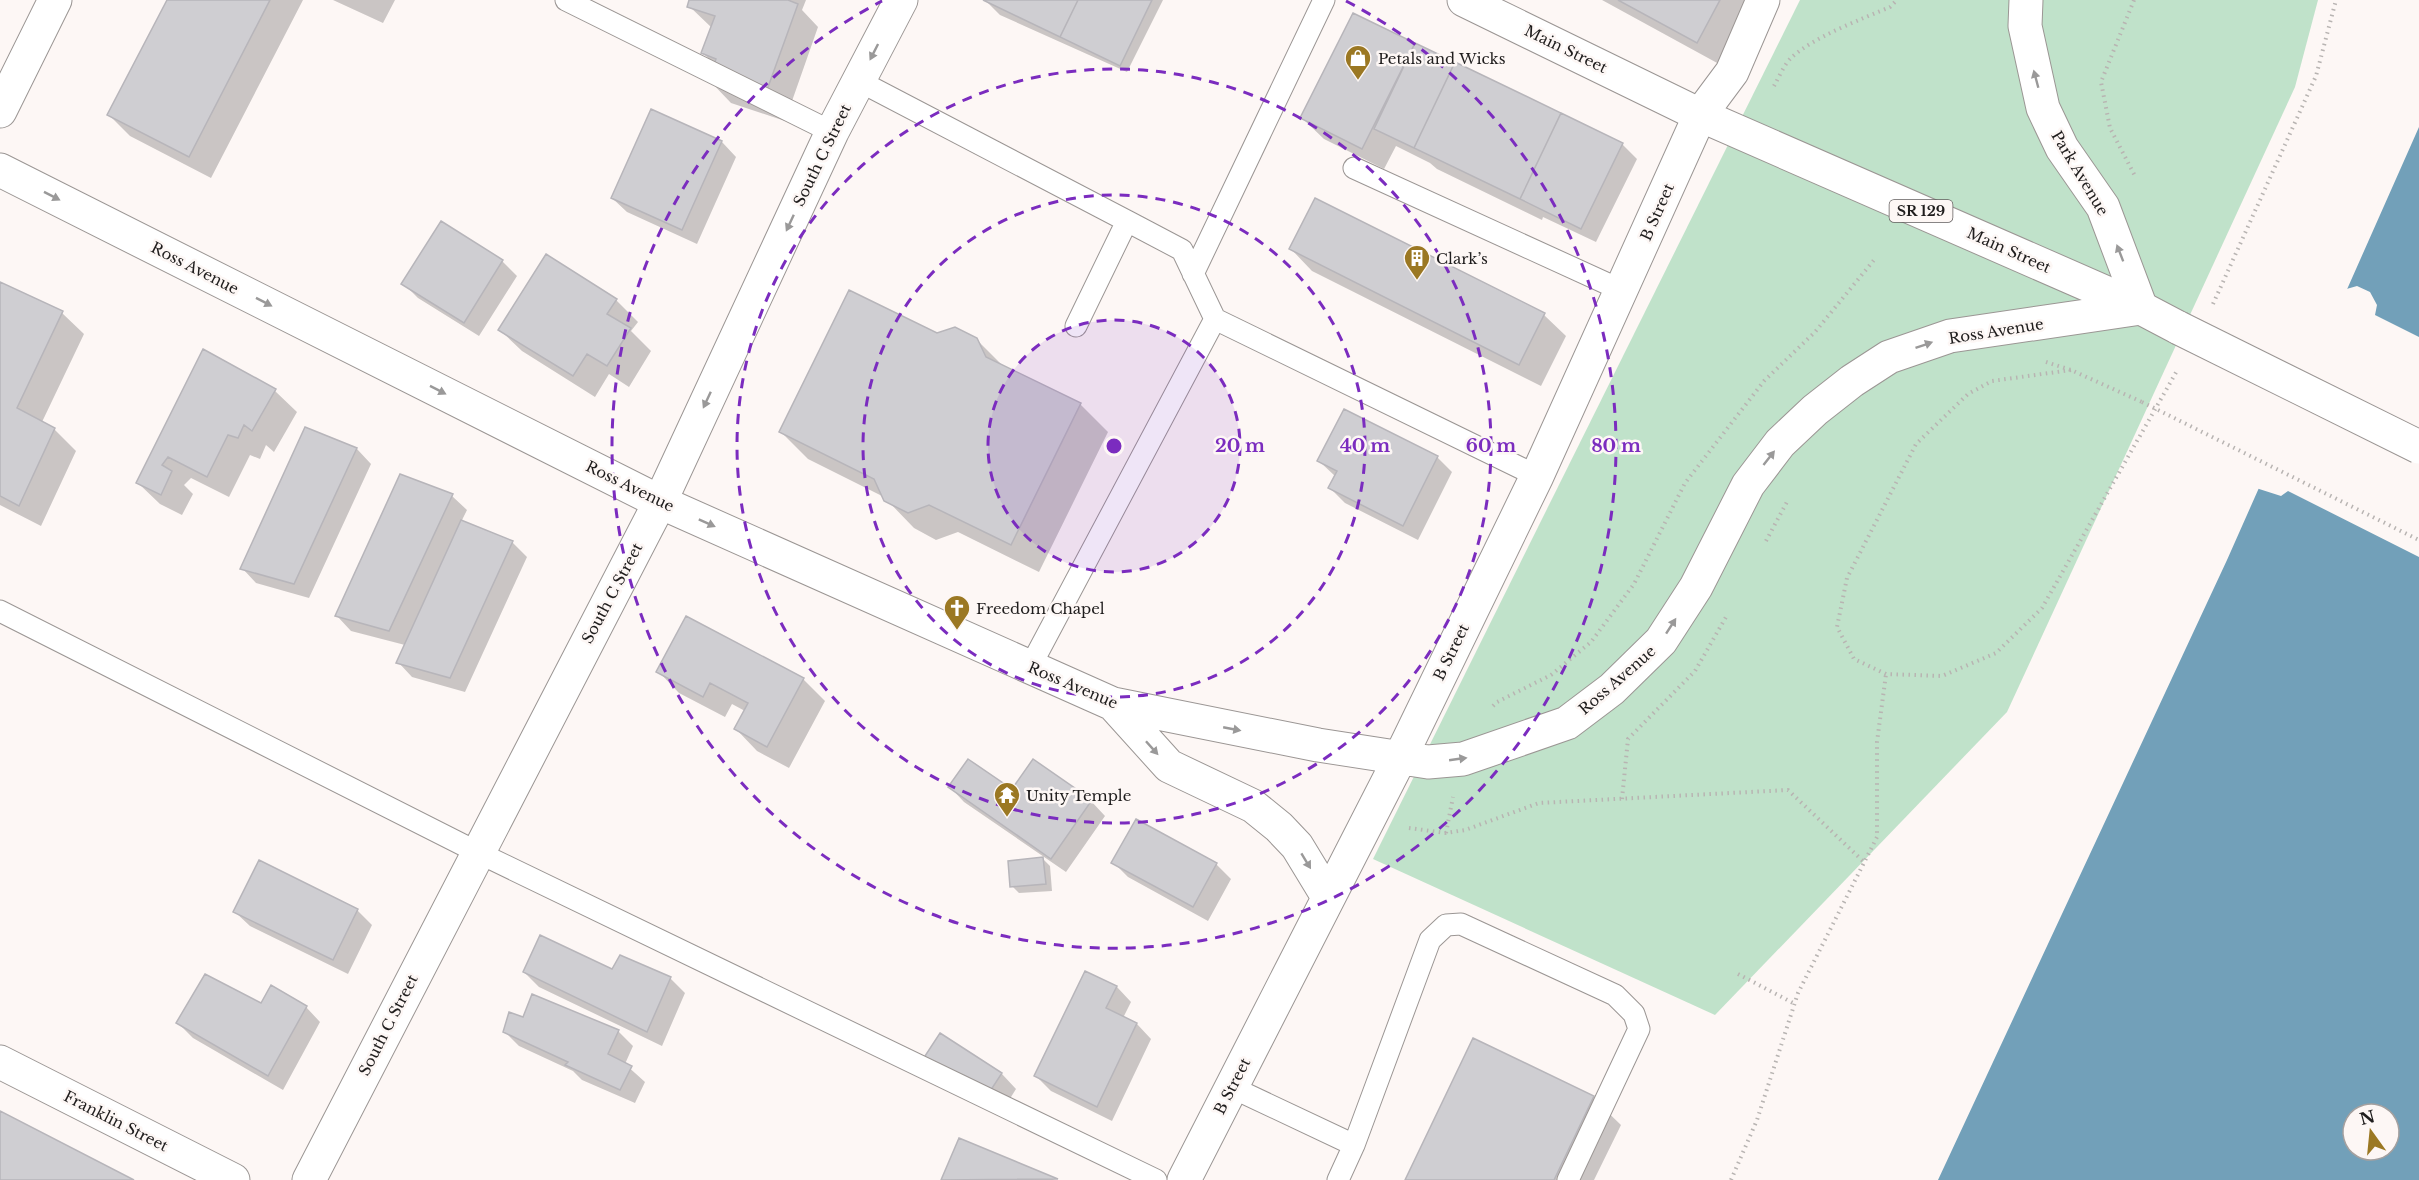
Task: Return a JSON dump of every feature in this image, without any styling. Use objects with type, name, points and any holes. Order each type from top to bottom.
[{"type":"main road","points":[[0,111],[55,0]]},
{"type":"main road","name":"South C Street","points":[[309,1180],[660,502],[832,132],[900,0]]},
{"type":"main road","name":"Main Street","points":[[1464,0],[1700,115],[2140,308],[2419,447]]},
{"type":"main road","name":"B Street","points":[[1184,1180],[1400,758],[1537,476],[1700,115],[1732,72],[1764,0]]},
{"type":"main road","name":"Park Avenue","points":[[2026,0],[2025,26],[2043,108],[2062,148],[2103,207],[2140,308]]},
{"type":"main road","name":"Ross Avenue","points":[[0,170],[660,502],[1113,704],[1177,719],[1428,762],[1463,759],[1567,723],[1612,689],[1661,641],[1696,587],[1748,485],[1780,443],[1843,388],[1890,357],[1950,336],[2140,308]]},
{"type":"main road","points":[[1113,704],[1169,766],[1253,806],[1279,827],[1297,846],[1328,897]]},
{"type":"main road","name":"Franklin Street","points":[[0,1062],[233,1180]]},
{"type":"lane","points":[[566,0],[832,132]]},
{"type":"lane","points":[[1193,274],[1324,0]]},
{"type":"lane","points":[[859,81],[1182,250],[1215,319],[1537,476]]},
{"type":"lane","points":[[1354,168],[1621,290]]},
{"type":"lane","points":[[1076,326],[1127,221]]},
{"type":"lane","points":[[1030,667],[1215,319]]},
{"type":"lane","points":[[0,611],[477,852],[1156,1180]]},
{"type":"lane","points":[[1338,1180],[1354,1145],[1430,940],[1446,926],[1461,924],[1616,995],[1634,1014],[1639,1029],[1568,1180]]},
{"type":"lane","points":[[1231,1088],[1354,1145]]},
{"type":"path","points":[[1774,86],[1790,59],[1797,54],[1838,30],[1890,7],[1897,0]]},
{"type":"path","points":[[2134,0],[2101,82],[2110,128],[2136,178]]},
{"type":"path","points":[[2209,313],[2316,76],[2336,0]]},
{"type":"path","points":[[1490,710],[1497,702],[1551,675],[1591,642],[1634,584],[1685,483],[1764,381],[1815,332],[1874,260]]},
{"type":"path","points":[[2038,362],[2071,370],[2142,402],[2419,540]]},
{"type":"path","points":[[2071,370],[1992,381],[1968,394],[1916,444],[1847,578],[1837,627],[1854,659],[1886,674],[1942,676],[1996,652],[2042,608],[2181,364]]},
{"type":"path","points":[[1762,549],[1790,496]]},
{"type":"path","points":[[1622,799],[1628,739],[1695,671],[1730,609]]},
{"type":"path","points":[[1731,1180],[1757,1120],[1795,1004],[1877,837],[1877,742],[1886,674]]},
{"type":"path","points":[[1409,828],[1446,833],[1465,830],[1539,803],[1788,790],[1864,862]]},
{"type":"path","points":[[1446,833],[1454,796]]},
{"type":"path","points":[[1738,974],[1795,1004]]},
{"type":"green space","points":[[1800,0],[2318,0],[2295,87],[2007,712],[1715,1015],[1373,859]]},
{"type":"water","points":[[2419,127],[2419,1180],[1938,1180],[2227,560]]},
{"type":"pier","points":[[2357,286],[2370,292],[2377,305],[2375,315],[2419,337],[2419,557],[2288,491],[2281,496],[2256,488],[2343,290]]},
{"type":"building","points":[[167,0],[270,0],[189,157],[107,115]]},
{"type":"building","points":[[689,0],[788,0],[798,4],[763,101],[708,82],[716,59],[701,53],[715,16],[687,7]]},
{"type":"building","points":[[983,0],[1078,0],[1060,37]]},
{"type":"building","points":[[1078,0],[1152,0],[1120,66],[1060,37]]},
{"type":"building","points":[[1618,0],[1720,0],[1697,43]]},
{"type":"building","name":"Petals and Wicks","points":[[1353,13],[1415,43],[1362,149],[1300,118]]},
{"type":"building","points":[[1415,43],[1455,62],[1414,148],[1374,129]]},
{"type":"building","points":[[1455,62],[1561,113],[1520,199],[1414,148]]},
{"type":"building","points":[[651,109],[722,141],[682,230],[611,198]]},
{"type":"building","points":[[1561,113],[1623,143],[1581,229],[1520,199]]},
{"type":"building","name":"Clark’s","points":[[1315,198],[1545,313],[1519,365],[1289,249]]},
{"type":"building","points":[[441,221],[503,260],[464,323],[401,284]]},
{"type":"building","points":[[546,254],[617,299],[607,314],[631,328],[607,366],[587,354],[573,376],[498,330]]},
{"type":"building","points":[[0,282],[63,311],[17,408],[55,428],[19,506],[0,496]]},
{"type":"building","points":[[849,290],[937,333],[955,327],[977,338],[986,357],[1081,403],[1011,545],[929,505],[908,513],[884,501],[874,479],[779,432]]},
{"type":"building","points":[[203,349],[276,389],[252,431],[244,425],[238,438],[228,435],[207,477],[168,457],[162,465],[172,471],[161,495],[136,483]]},
{"type":"building","points":[[1344,409],[1438,456],[1403,526],[1328,488],[1337,471],[1317,461]]},
{"type":"building","points":[[305,427],[357,448],[294,584],[240,569]]},
{"type":"building","points":[[400,474],[453,494],[389,631],[335,616]]},
{"type":"building","points":[[461,520],[513,541],[450,678],[396,663]]},
{"type":"building","points":[[686,616],[804,678],[767,747],[734,729],[748,703],[710,683],[703,697],[656,672]]},
{"type":"building","points":[[968,759],[1012,789],[1033,759],[1092,800],[1051,859],[948,787]]},
{"type":"building","points":[[1136,819],[1217,863],[1193,907],[1111,863]]},
{"type":"building","points":[[1043,857],[1046,884],[1010,887],[1008,861]]},
{"type":"building","points":[[259,860],[358,909],[333,960],[233,912]]},
{"type":"building","points":[[540,935],[612,969],[620,955],[671,977],[647,1032],[523,972]]},
{"type":"building","points":[[1085,971],[1117,986],[1106,1008],[1137,1023],[1097,1107],[1034,1076]]},
{"type":"building","points":[[205,974],[261,1003],[271,985],[307,1006],[268,1076],[176,1023]]},
{"type":"building","points":[[532,994],[619,1030],[608,1054],[632,1066],[620,1090],[565,1065],[568,1062],[503,1032],[509,1012],[523,1017]]},
{"type":"building","points":[[940,1033],[1002,1073],[985,1099],[923,1059]]},
{"type":"building","points":[[1473,1038],[1594,1096],[1554,1180],[1405,1180]]},
{"type":"building","points":[[0,1111],[134,1180],[0,1180]]},
{"type":"building","points":[[959,1138],[1058,1179],[941,1180]]},
{"type":"place","name":"Petals and Wicks","points":[[1358,81]]},
{"type":"place","name":"Clark’s","points":[[1417,281]]},
{"type":"place","name":"Freedom Chapel","points":[[957,631]]},
{"type":"place","name":"Unity Temple","points":[[1007,818]]}]
